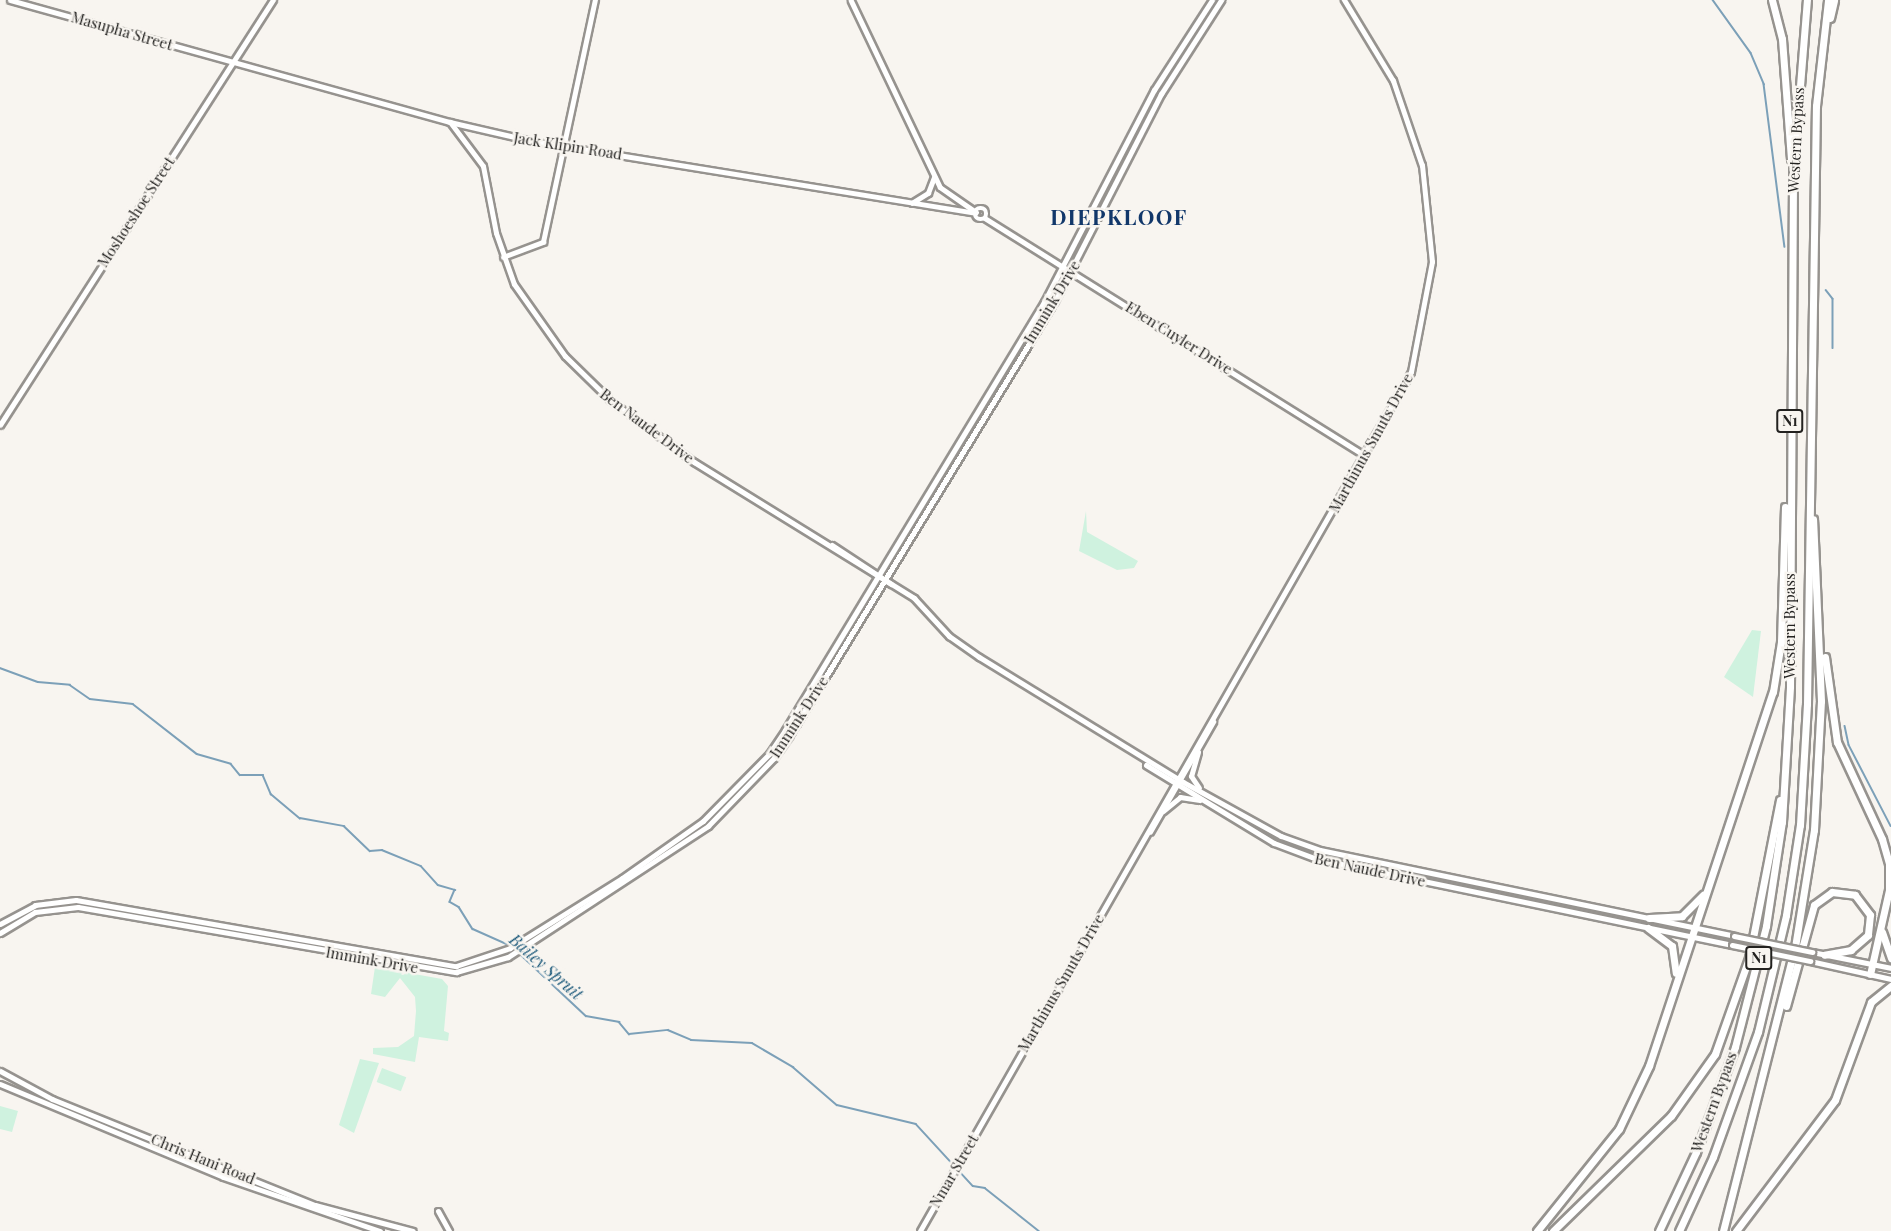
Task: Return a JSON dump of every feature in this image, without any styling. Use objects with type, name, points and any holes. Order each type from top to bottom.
[{"type":"highway","points":[[1772,0],[1782,39],[1793,173]]},
{"type":"highway","name":"Western Bypass","points":[[1659,1231],[1712,1114],[1744,1016],[1766,926],[1785,790],[1793,173],[1807,0]]},
{"type":"highway","name":"Western Bypass","points":[[1679,1231],[1742,1082],[1786,915],[1805,756],[1815,106],[1828,0]]},
{"type":"highway","points":[[1821,54],[1834,0]]},
{"type":"highway","points":[[1537,1231],[1625,1119],[1649,1066],[1776,679],[1789,454]]},
{"type":"highway","points":[[1723,1231],[1758,1096],[1808,876],[1820,757],[1820,640],[1811,459]]},
{"type":"highway","points":[[1820,640],[1841,757],[1887,853],[1889,890],[1870,974]]},
{"type":"highway","points":[[1553,1231],[1671,1116],[1715,1054],[1749,958],[1785,790]]},
{"type":"highway","points":[[1649,918],[1686,914],[1709,885]]},
{"type":"highway","points":[[1758,1096],[1814,905],[1832,892],[1850,892],[1869,910],[1868,935],[1851,950],[1824,955]]},
{"type":"highway","points":[[1882,921],[1883,943],[1891,958]]},
{"type":"highway","points":[[1648,928],[1667,940],[1676,953],[1672,996]]},
{"type":"highway","points":[[1736,1231],[1835,1100],[1871,1002],[1891,986]]},
{"type":"main road","name":"Masupha Street","points":[[10,0],[233,63]]},
{"type":"main road","name":"Immink Drive","points":[[0,933],[35,912],[71,907],[431,971],[476,969],[517,952],[713,822],[784,743],[1065,266],[1154,90],[1212,0]]},
{"type":"main road","name":"Immink Drive","points":[[0,924],[35,905],[70,900],[444,966],[474,963],[510,948],[622,878],[703,821],[769,754],[882,578],[1072,270],[1161,94],[1221,0]]},
{"type":"main road","name":"Jack Klipin Road","points":[[233,63],[450,122]]},
{"type":"main road","name":"Ben Naude Drive","points":[[450,122],[483,166],[503,257],[527,306],[576,370],[632,419],[920,603],[953,640],[1178,782],[1281,836],[1320,850],[1891,968]]},
{"type":"main road","points":[[1198,752],[1191,776],[1211,801]]},
{"type":"main road","points":[[1163,811],[1183,797],[1211,801]]},
{"type":"main road","name":"Ben Naude Drive","points":[[1211,801],[1274,843],[1317,859],[1891,978]]},
{"type":"main road","name":"Chris Hani Road","points":[[0,1071],[42,1094],[322,1207],[413,1231]]},
{"type":"main road","name":"Chris Hani Road","points":[[0,1084],[280,1198],[380,1231]]},
{"type":"main road","points":[[254,1180],[257,1186],[280,1198]]},
{"type":"main road","points":[[438,1211],[449,1231]]},
{"type":"street","name":"Moshoeshoe Street","points":[[0,425],[273,0]]},
{"type":"street","points":[[503,257],[543,242],[561,145],[595,0]]},
{"type":"street","points":[[851,0],[942,189],[976,213],[986,217]]},
{"type":"street","name":"Marthinus Smuts Drive","points":[[1135,854],[1163,811],[1219,708],[1411,372],[1432,254],[1422,166],[1397,92],[1344,0]]},
{"type":"street","name":"Jack Klipin Road","points":[[450,122],[561,145],[909,204]]},
{"type":"street","points":[[909,204],[928,193],[934,174]]},
{"type":"street","points":[[909,204],[976,213]]},
{"type":"street","name":"Eben Cuyler Drive","points":[[976,213],[1072,270],[1364,455]]},
{"type":"street","points":[[1178,782],[1198,752],[1219,708]]},
{"type":"street","name":"Marthinus Smuts Drive","points":[[988,1112],[1178,782]]},
{"type":"street","name":"Nmar Street","points":[[920,1231],[988,1112]]},
{"type":"green space","points":[[1086,511],[1087,532],[1138,561],[1134,568],[1117,570],[1079,551]]},
{"type":"green space","points":[[1752,630],[1761,631],[1753,697],[1724,677]]},
{"type":"green space","points":[[375,967],[442,979],[448,986],[444,1031],[449,1033],[448,1041],[419,1037],[415,1062],[373,1054],[373,1048],[398,1047],[414,1036],[416,1011],[415,997],[400,978],[385,997],[371,994]]},
{"type":"green space","points":[[360,1059],[379,1063],[354,1133],[339,1125]]},
{"type":"green space","points":[[382,1068],[406,1077],[401,1091],[377,1082]]},
{"type":"green space","points":[[0,1106],[18,1111],[12,1132],[0,1129]]},
{"type":"waterway","points":[[1713,0],[1751,53],[1764,84],[1785,247]]},
{"type":"waterway","points":[[1826,290],[1833,299],[1833,348]]},
{"type":"waterway","name":"Bailey Spruit","points":[[0,668],[38,682],[70,685],[90,699],[133,704],[197,754],[231,764],[240,775],[263,775],[271,794],[300,818],[344,826],[370,851],[382,850],[421,866],[438,885],[455,890],[450,902],[459,907],[473,929],[511,946]]},
{"type":"waterway","points":[[1845,726],[1849,745],[1891,826]]},
{"type":"waterway","name":"Bailey Spruit","points":[[519,953],[586,1016],[619,1022],[629,1034],[668,1030],[691,1040],[752,1043],[793,1067],[837,1105],[916,1124],[973,1186],[985,1188],[1039,1231]]},
{"type":"district","name":"DIEPKLOOF","points":[[1119,216]]}]
